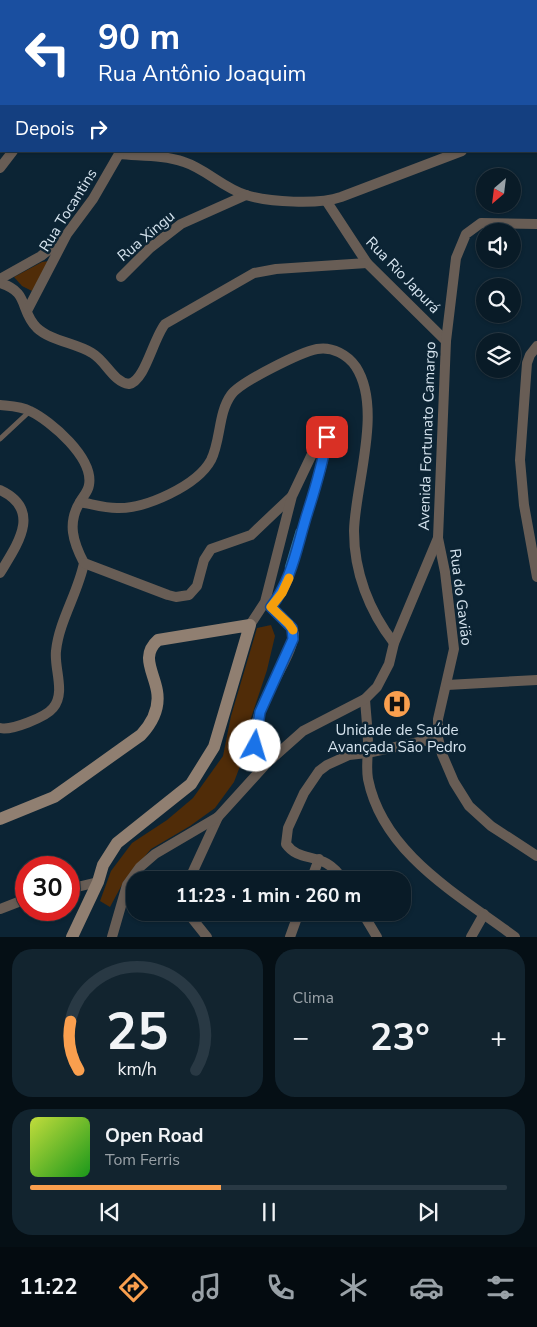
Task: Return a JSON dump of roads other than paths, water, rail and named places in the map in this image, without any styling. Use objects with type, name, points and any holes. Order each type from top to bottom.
[{"type":"street","points":[[0,168],[12,152]]},
{"type":"street","points":[[119,153],[157,156],[187,162],[246,195],[300,202],[327,202],[459,152]]},
{"type":"street","name":"Rua Tocantins","points":[[27,311],[67,234],[93,199],[119,153]]},
{"type":"street","name":"Rua Xingu","points":[[121,277],[150,248],[182,224],[246,195]]},
{"type":"street","name":"Rua Rio Japurá","points":[[327,202],[367,263],[446,341]]},
{"type":"street","name":"Avenida Fortunato Camargo","points":[[112,937],[127,885],[140,866],[155,854],[218,817],[267,763],[303,731],[365,700],[383,678],[394,643],[438,538],[446,341],[456,258],[466,234],[481,223],[537,224]]},
{"type":"street","points":[[0,279],[41,256],[67,234]]},
{"type":"street","points":[[0,283],[17,291],[35,326],[40,331],[94,354],[119,381],[129,384],[140,378],[157,334],[165,324],[246,276],[276,269],[367,263]]},
{"type":"street","points":[[537,346],[527,363],[520,460],[524,504],[537,577]]},
{"type":"street","points":[[80,502],[117,508],[140,506],[194,480],[211,459],[225,406],[238,387],[271,369],[318,349],[340,353],[350,359],[359,372],[366,393],[364,466],[355,521],[357,559],[361,582],[371,607],[394,643]]},
{"type":"street","points":[[0,405],[31,411],[64,436],[82,459],[87,470],[89,484],[75,512],[72,534],[84,563],[56,652],[58,695],[54,708],[15,728],[0,728]]},
{"type":"street","points":[[72,937],[98,882],[103,865],[117,843],[191,784],[214,747],[250,625],[268,605],[288,580],[320,475],[327,437],[326,432],[323,431],[292,496],[268,605]]},
{"type":"street","points":[[0,490],[17,502],[24,518],[24,529],[0,572]]},
{"type":"street","points":[[84,563],[168,595],[176,597],[189,595],[197,586],[204,560],[211,549],[251,535],[292,496]]},
{"type":"street","name":"Rua do Gavião","points":[[438,538],[445,572],[454,638],[452,660],[438,719],[438,738],[454,782],[469,806],[491,826],[537,856]]},
{"type":"street","points":[[267,763],[255,746],[257,726],[263,704],[294,634],[289,624],[268,605]]},
{"type":"street","points":[[0,819],[32,808],[54,797],[148,727],[156,708],[157,691],[148,656],[150,649],[158,640],[250,625]]},
{"type":"street","points":[[447,685],[537,680]]},
{"type":"street","points":[[365,700],[368,776],[378,809],[399,841],[433,877],[514,937]]},
{"type":"street","points":[[337,871],[334,866],[319,859],[298,854],[286,844],[288,828],[304,793],[319,771],[337,758],[438,738]]},
{"type":"street","points":[[193,871],[218,817]]},
{"type":"street","points":[[315,871],[319,859]]},
{"type":"street","points":[[80,886],[98,882]]},
{"type":"street","points":[[0,908],[15,903]]},
{"type":"street","points":[[471,937],[484,914]]},
{"type":"street","points":[[194,921],[207,937]]},
{"type":"street","points":[[290,937],[296,921]]},
{"type":"street","points":[[367,921],[377,937]]},
{"type":"lane","points":[[0,439],[31,411]]},
{"type":"waterway","points":[[286,567],[297,530]]},
{"type":"place","name":"Unidade de Saúde Avançada São Pedro","points":[[397,704]]}]
